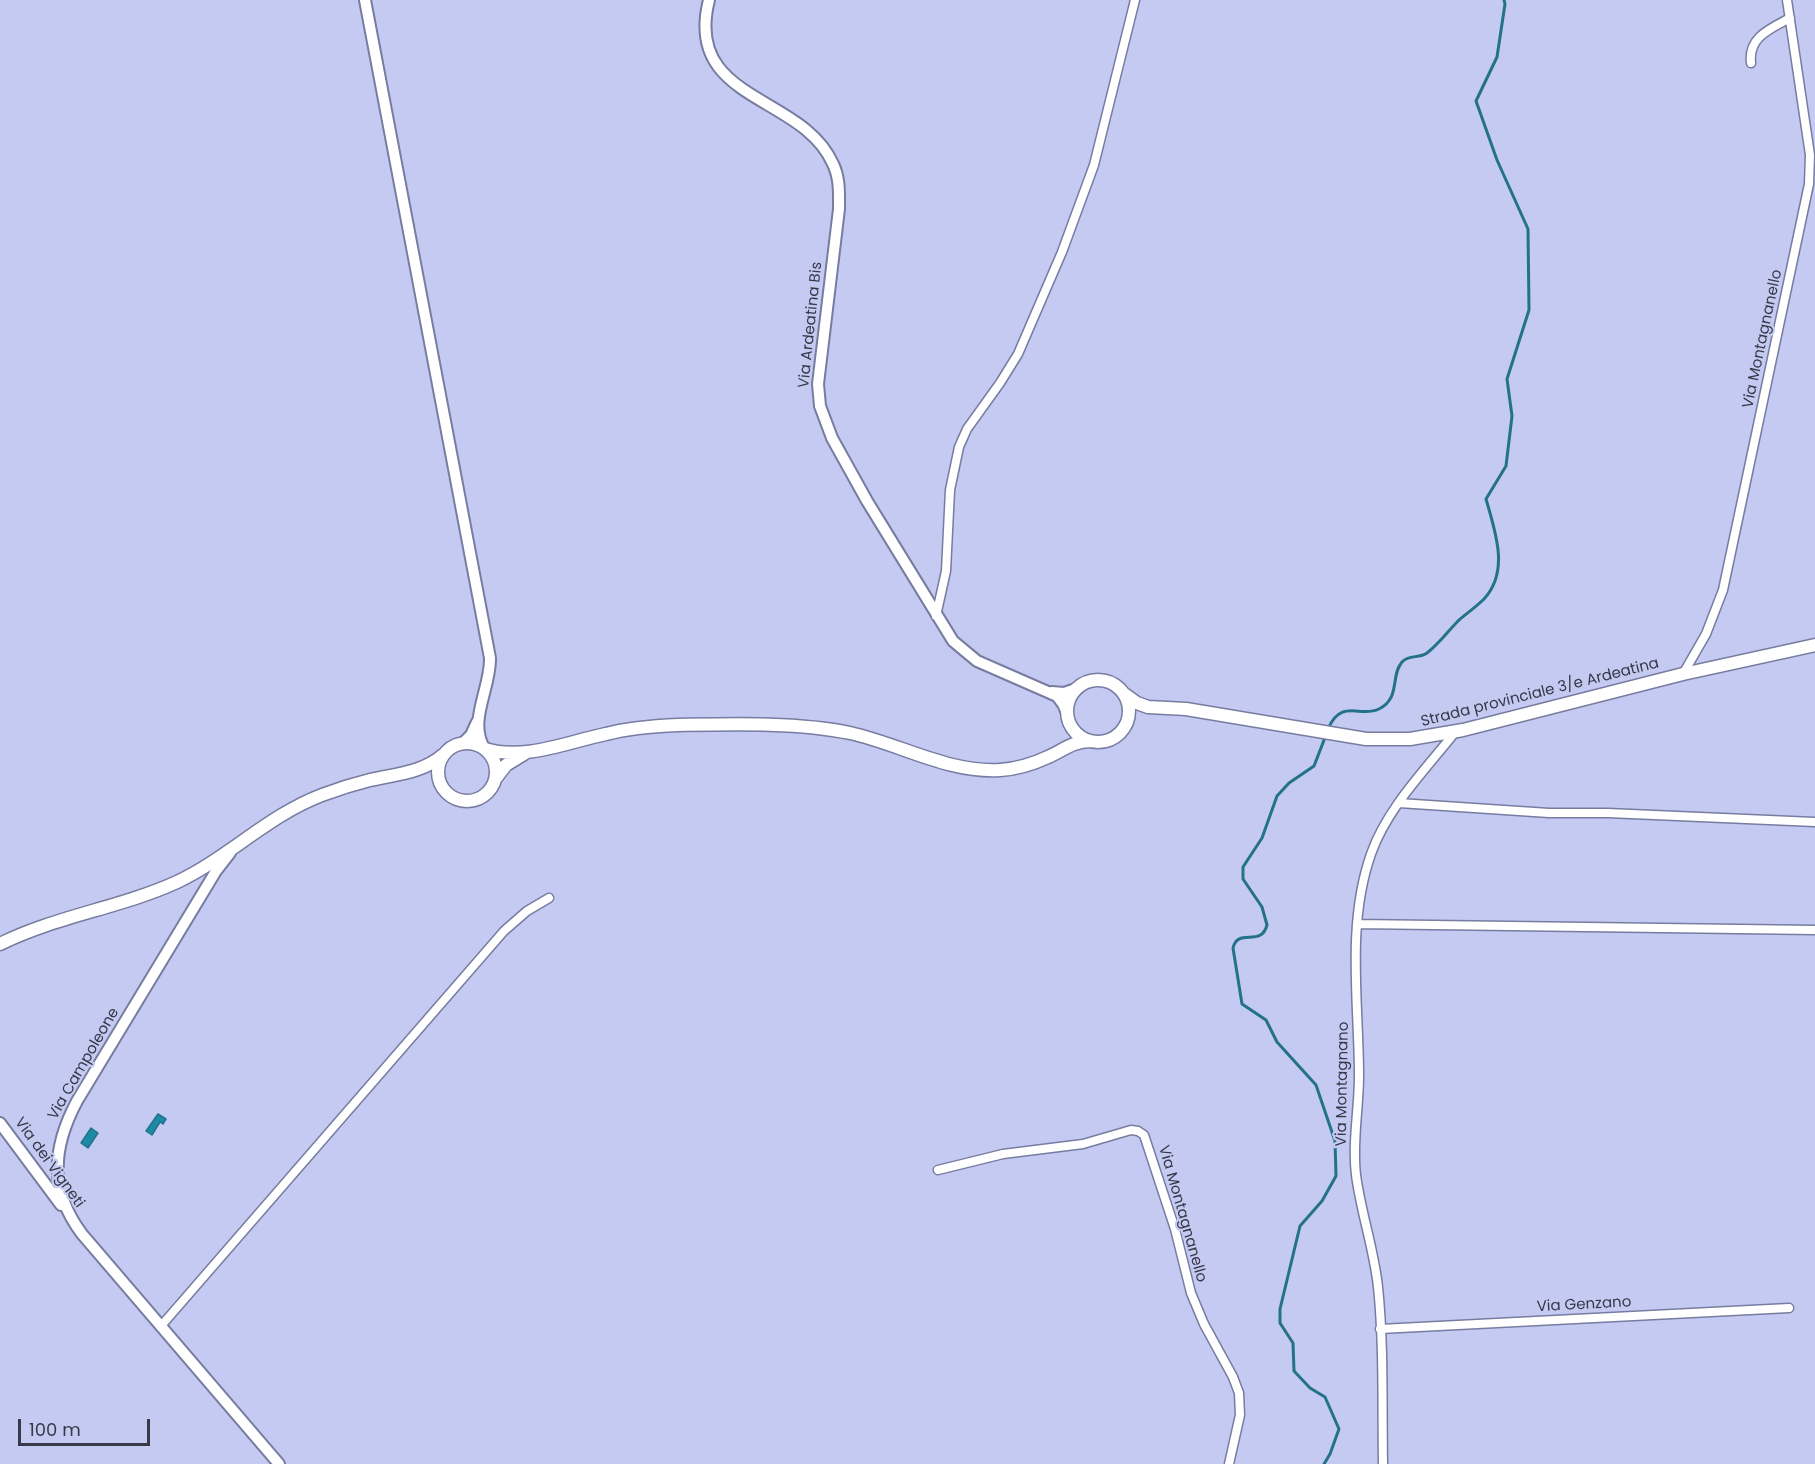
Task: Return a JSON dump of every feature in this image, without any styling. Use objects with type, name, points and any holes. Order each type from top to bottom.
[{"type":"main road","name":"Strada provinciale 3/e Ardeatina","points":[[1162,708],[1186,709],[1366,739],[1396,740],[1456,731],[1683,674],[1815,645]]},
{"type":"main road","points":[[1061,750],[1069,738],[1068,704],[1076,689],[1083,684],[1098,679],[1114,684],[1142,705],[1162,708]]},
{"type":"main road","points":[[1126,695],[1130,710],[1126,726]]},
{"type":"main road","points":[[401,775],[428,766],[448,749],[463,743],[478,745],[501,753],[533,751],[625,730],[686,725],[820,729],[848,733],[891,744],[953,765],[985,770],[1018,767],[1046,758],[1072,743],[1098,742],[1114,738],[1144,711],[1162,708]]},
{"type":"main road","points":[[1069,718],[1075,731],[1090,741]]},
{"type":"main road","points":[[485,749],[495,762],[496,778]]},
{"type":"main road","points":[[443,755],[439,764],[440,783],[450,796],[465,802],[481,798],[493,786],[506,765],[533,751]]},
{"type":"main road","points":[[0,944],[42,926],[119,904],[191,875],[299,806],[321,795],[370,780],[401,775],[423,775],[440,783]]},
{"type":"street","points":[[365,0],[490,658],[480,716],[479,735],[485,749]]},
{"type":"street","name":"Via Ardeatina Bis","points":[[709,0],[705,19],[706,35],[712,57],[719,69],[737,85],[812,134],[828,152],[836,169],[838,209],[819,373],[820,406],[828,431],[936,616],[953,641],[983,664],[1048,691],[1060,700],[1069,718]]},
{"type":"street","points":[[936,616],[946,571],[950,490],[958,447],[967,429],[1000,383],[1017,354],[1066,242],[1094,165],[1135,0]]},
{"type":"street","name":"Via Montagnanello","points":[[1683,674],[1706,634],[1724,590],[1809,184],[1810,155],[1787,0]]},
{"type":"street","points":[[1751,63],[1752,49],[1758,38],[1764,32],[1790,18]]},
{"type":"street","name":"Via Ardeatina Bis","points":[[1048,691],[1064,693],[1076,689]]},
{"type":"street","points":[[463,743],[474,729],[480,716]]},
{"type":"street","name":"Via Montagnano","points":[[1383,1464],[1377,1278],[1361,1209],[1355,1156],[1359,1073],[1357,924],[1363,885],[1371,855],[1381,831],[1399,803],[1456,731]]},
{"type":"street","points":[[1399,803],[1549,813],[1608,813],[1815,822]]},
{"type":"street","name":"Via Campoleone","points":[[236,846],[221,863],[203,891],[81,1094],[63,1130],[57,1160],[58,1180],[62,1197],[73,1222],[279,1464]]},
{"type":"street","points":[[161,1326],[504,932],[527,911],[549,898]]},
{"type":"street","points":[[1357,924],[1815,930]]},
{"type":"street","name":"Via dei Vigneti","points":[[0,1123],[73,1222]]},
{"type":"street","name":"Via Montagnanello","points":[[938,1170],[1003,1154],[1079,1145],[1131,1130],[1144,1135],[1175,1228],[1190,1290],[1204,1324],[1233,1377],[1239,1393],[1240,1415],[1229,1464]]},
{"type":"street","name":"Via Genzano","points":[[1380,1329],[1789,1308]]},
{"type":"water","points":[[158,1114],[166,1119],[163,1124],[160,1122],[152,1135],[146,1131]]},
{"type":"water","points":[[91,1128],[98,1133],[88,1148],[81,1143]]},
{"type":"waterway","points":[[1328,729],[1333,720],[1345,711],[1372,711],[1386,704],[1393,693],[1396,674],[1402,662],[1408,658],[1424,655],[1439,642],[1459,620],[1484,599],[1497,576],[1498,550],[1486,499],[1506,466],[1512,416],[1507,379],[1529,310],[1528,229],[1497,160],[1476,101],[1497,57],[1504,0]]},
{"type":"waterway","points":[[1324,1464],[1339,1429],[1325,1397],[1310,1388],[1294,1371],[1293,1343],[1280,1323],[1280,1309],[1300,1226],[1322,1201],[1336,1176],[1335,1141],[1316,1085],[1277,1042],[1266,1020],[1242,1004],[1233,948],[1240,939],[1260,935],[1267,925],[1262,907],[1243,879],[1243,867],[1262,838],[1277,796],[1289,783],[1314,766],[1326,735]]}]
